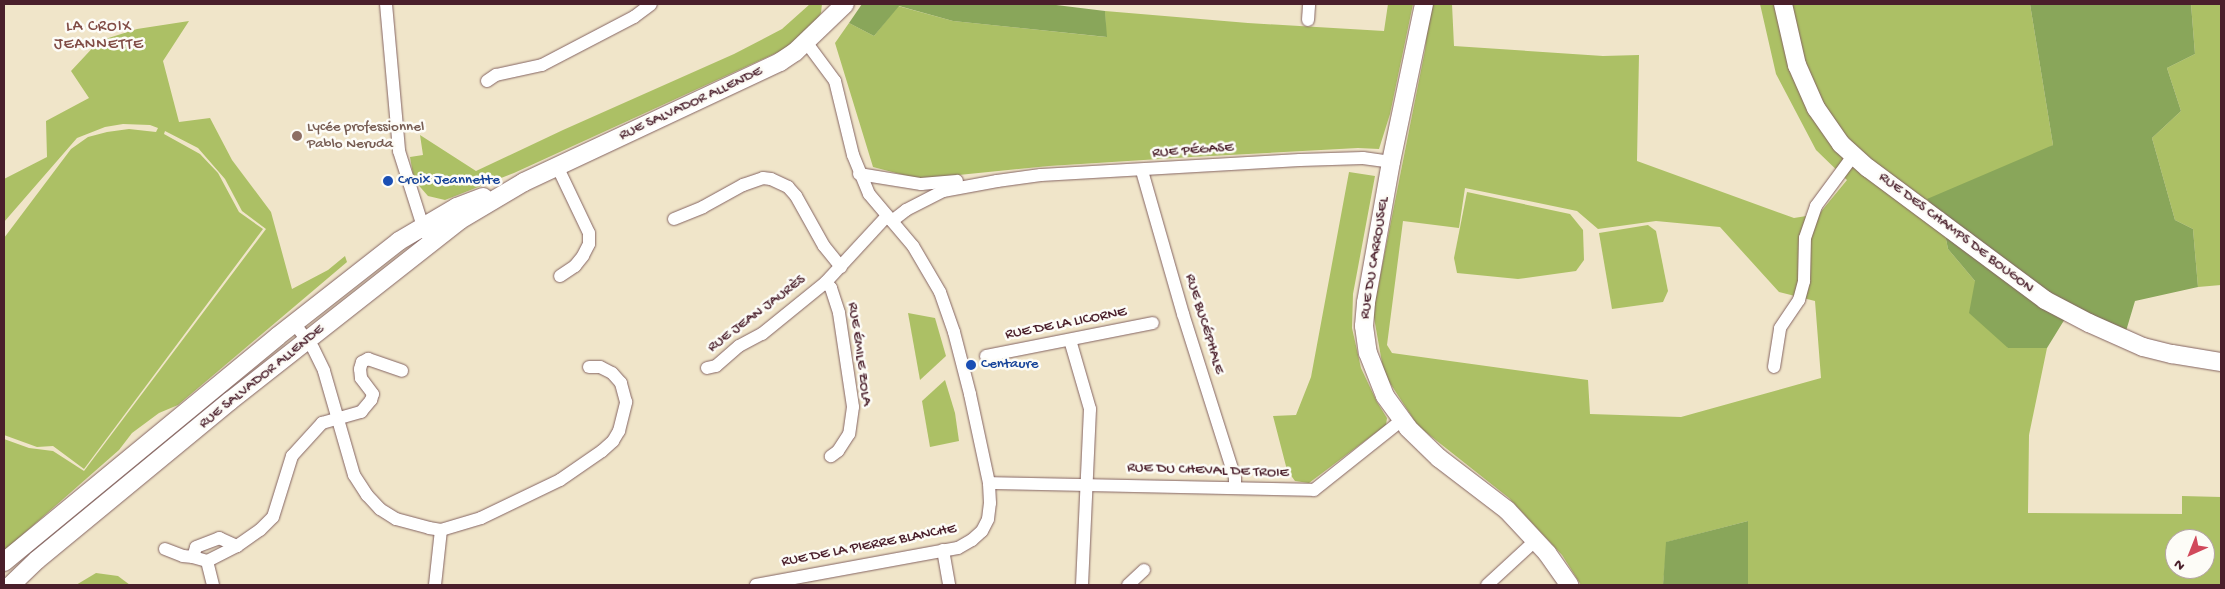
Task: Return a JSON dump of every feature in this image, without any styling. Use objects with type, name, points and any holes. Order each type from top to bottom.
[{"type":"street","points":[[386,4],[399,151],[421,226],[431,244]]},
{"type":"street","points":[[487,81],[496,75],[542,65],[634,17],[650,4]]},
{"type":"street","points":[[1308,20],[1309,4]]},
{"type":"street","name":"RUE DU CARROUSEL","points":[[1424,4],[1391,162],[1366,302],[1364,326],[1371,366],[1385,396],[1402,420],[1428,449],[1500,504],[1536,540],[1569,585]]},
{"type":"street","name":"RUE DES CHAMPS DE BOUGON","points":[[1784,4],[1797,65],[1807,90],[1831,132],[1853,156],[2045,300],[2089,323],[2143,346],[2172,354],[2221,362]]},
{"type":"street","name":"RUE SALVADOR ALLENDE","points":[[11,585],[38,560],[158,460],[460,220],[524,182],[763,71],[795,52],[841,5]]},
{"type":"street","name":"RUE DE LA PIERRE BLANCHE","points":[[756,585],[958,548],[982,532],[988,519],[989,483],[970,394],[946,308],[923,261],[889,218],[874,203],[859,174],[835,81],[806,42]]},
{"type":"street","points":[[1774,367],[1780,328],[1799,300],[1804,281],[1805,238],[1816,206],[1853,156]]},
{"type":"street","name":"RUE PÉGASE","points":[[889,218],[943,191],[997,180],[1041,175],[1142,171],[1300,160],[1363,158],[1391,162]]},
{"type":"street","points":[[557,166],[589,234],[589,244],[583,256],[575,266],[560,276]]},
{"type":"street","name":"RUE BUCÉPHALE","points":[[1142,171],[1182,314],[1235,487]]},
{"type":"street","name":"RUE PÉGASE","points":[[859,174],[921,184],[977,178],[997,180]]},
{"type":"street","points":[[674,219],[703,207],[743,185],[763,178],[771,179],[788,187],[796,196],[824,246],[841,267]]},
{"type":"street","name":"RUE SALVADOR ALLENDE","points":[[4,562],[294,324],[421,226],[457,207],[524,182]]},
{"type":"street","name":"RUE JEAN JAURÈS","points":[[707,368],[716,366],[739,346],[762,334],[826,282],[889,218]]},
{"type":"street","name":"RUE ÉMILE ZOLA","points":[[826,282],[831,288],[839,313],[853,407],[848,434],[838,451],[831,456]]},
{"type":"street","name":"RUE DE LA LICORNE","points":[[986,356],[1153,323]]},
{"type":"street","points":[[294,324],[308,340],[324,371],[354,475],[368,495],[380,509],[396,519],[441,530],[481,518],[560,480],[602,451],[613,440],[619,430],[626,402],[620,383],[612,373],[600,368],[589,367]]},
{"type":"street","points":[[1070,340],[1090,409],[1082,585]]},
{"type":"street","points":[[165,549],[182,556],[207,561],[237,546],[260,530],[272,517],[292,456],[322,423],[361,412],[371,400],[373,394],[361,378],[360,369],[362,362],[368,359],[402,370]]},
{"type":"street","name":"RUE DU CHEVAL DE TROIE","points":[[989,483],[1087,483],[1314,490],[1402,420]]},
{"type":"street","points":[[435,585],[441,530]]},
{"type":"street","points":[[193,557],[196,547],[219,538],[237,546]]},
{"type":"street","points":[[1487,585],[1536,540]]},
{"type":"street","points":[[943,550],[949,585]]},
{"type":"street","points":[[207,561],[214,585]]},
{"type":"street","points":[[1128,585],[1144,570]]},
{"type":"green space","points":[[810,4],[822,4],[821,13],[816,21],[785,49],[514,173],[445,200],[428,196],[414,180],[410,157],[423,155],[420,135],[476,171],[734,54],[782,29]]},
{"type":"green space","points":[[862,4],[1048,4],[1105,11],[1107,37],[953,21],[899,6],[874,36],[849,23]]},
{"type":"green space","points":[[1388,4],[1413,4],[1390,114],[1379,149],[1358,148],[1049,166],[919,179],[873,167],[835,43],[849,23],[874,36],[898,6],[953,21],[1106,37],[1105,11],[1248,23],[1384,31]]},
{"type":"green space","points":[[1430,4],[1452,4],[1454,46],[1603,56],[1639,55],[1637,161],[1794,218],[1819,214],[1847,180],[1816,150],[1776,74],[1760,4],[2030,4],[2053,145],[1941,214],[1948,249],[1975,281],[2008,348],[2047,348],[2029,435],[2028,513],[2182,514],[2182,496],[2221,497],[2221,585],[1748,585],[1748,521],[1667,542],[1663,585],[1581,585],[1562,555],[1509,498],[1418,426],[1384,374],[1373,312],[1425,50]],"holes":[[[1465,188],[1577,211],[1598,229],[1656,221],[1720,227],[1779,292],[1815,301],[1821,378],[1681,417],[1590,414],[1588,380],[1392,353],[1387,345],[1403,221],[1459,228]]]},
{"type":"green space","points":[[2030,4],[2191,4],[2195,54],[2167,68],[2181,111],[2152,138],[2175,220],[2193,229],[2198,287],[2135,301],[2126,331],[2071,309],[2047,348],[2008,348],[1969,313],[1975,281],[1948,249],[1941,214],[1927,199],[2053,145]]},
{"type":"green space","points":[[2191,4],[2221,4],[2221,285],[2198,287],[2193,229],[2175,220],[2152,138],[2181,111],[2167,68],[2195,54]]},
{"type":"green space","points":[[189,21],[163,61],[179,122],[210,118],[232,160],[271,212],[292,289],[328,270],[345,256],[347,262],[178,405],[159,413],[132,433],[119,450],[4,551],[4,439],[29,448],[53,451],[84,471],[266,229],[242,211],[225,179],[198,148],[165,131],[164,134],[200,154],[218,173],[239,212],[263,229],[84,469],[53,446],[37,447],[4,435],[4,238],[71,149],[88,137],[107,132],[129,129],[156,132],[158,128],[150,125],[123,124],[105,127],[77,138],[4,222],[4,179],[47,157],[46,121],[89,98],[71,71],[99,41],[137,29]]},
{"type":"green space","points":[[1349,172],[1375,176],[1353,294],[1352,328],[1361,368],[1387,418],[1386,425],[1309,483],[1295,481],[1287,470],[1273,416],[1296,415],[1311,377]]},
{"type":"green space","points":[[1467,192],[1570,214],[1583,230],[1584,260],[1576,271],[1518,279],[1457,273],[1454,258]]},
{"type":"green space","points":[[1648,225],[1656,231],[1668,291],[1663,302],[1612,309],[1599,233]]},
{"type":"green space","points":[[908,313],[935,318],[946,356],[920,380]]},
{"type":"green space","points":[[945,380],[955,413],[959,441],[930,447],[922,401]]},
{"type":"green space","points":[[1748,521],[1748,585],[1663,585],[1666,542]]},
{"type":"green space","points":[[96,573],[118,576],[130,585],[76,585]]},
{"type":"place","name":"Lycée professionnel Pablo Neruda","points":[[297,136]]},
{"type":"place","name":"Croix Jeannette","points":[[388,181]]},
{"type":"place","name":"Centaure","points":[[971,365]]},
{"type":"district","name":"LA CROIX JEANNETTE","points":[[99,37]]}]
